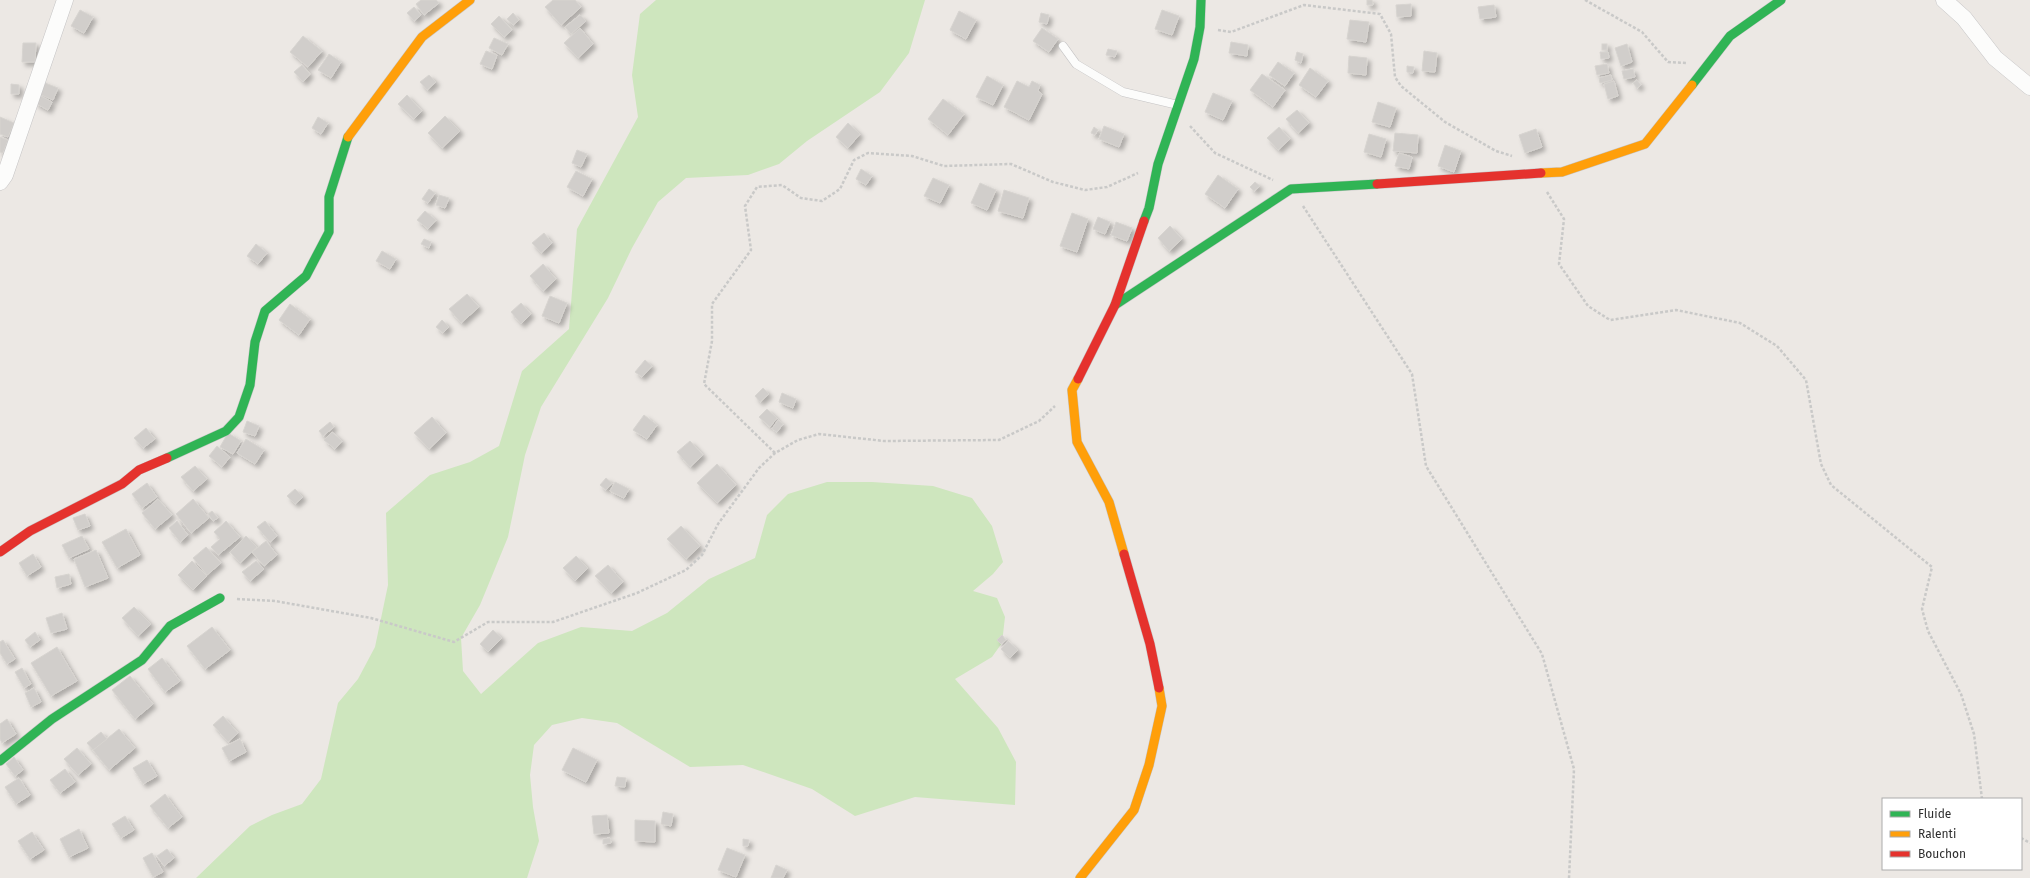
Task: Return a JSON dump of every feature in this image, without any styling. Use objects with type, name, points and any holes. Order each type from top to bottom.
[{"type":"street","points":[[0,182],[5,175],[65,0]]},
{"type":"street","points":[[0,552],[30,531],[122,484],[139,470],[226,431],[239,417],[250,385],[255,342],[265,311],[306,276],[329,232],[329,197],[349,133],[422,37],[470,0]]},
{"type":"street","points":[[1080,878],[1134,810],[1148,765],[1162,706],[1150,644],[1109,502],[1077,442],[1072,390],[1116,305],[1149,208],[1158,164],[1194,59],[1200,26],[1201,0]]},
{"type":"street","points":[[1116,305],[1291,189],[1562,172],[1644,144],[1730,36],[1781,0]]},
{"type":"street","points":[[1944,0],[1964,18],[1995,58],[2030,88]]},
{"type":"street","points":[[0,761],[52,719],[142,660],[170,626],[220,598]]},
{"type":"lane","points":[[1063,46],[1076,64],[1123,92],[1178,105]]},
{"type":"path","points":[[1584,0],[1642,32],[1668,62],[1707,65]]},
{"type":"path","points":[[1200,26],[1231,32],[1304,5],[1380,14],[1391,34],[1395,77],[1401,86],[1445,122],[1496,151],[1515,156]]},
{"type":"path","points":[[1178,105],[1185,121],[1215,153],[1291,189],[1412,374],[1426,466],[1542,654],[1574,769],[1568,878]]},
{"type":"path","points":[[775,453],[704,384],[712,340],[712,304],[751,250],[745,206],[757,187],[782,185],[801,198],[822,201],[840,189],[854,160],[868,153],[912,156],[944,166],[1011,164],[1053,182],[1085,190],[1107,187],[1158,164]]},
{"type":"path","points":[[1536,174],[1564,219],[1559,264],[1588,306],[1610,320],[1676,310],[1740,323],[1777,346],[1806,380],[1821,464],[1831,485],[1932,567],[1922,609],[1928,631],[1961,694],[1974,734],[1982,798]]},
{"type":"path","points":[[220,598],[275,601],[371,618],[454,642],[488,622],[553,622],[637,593],[686,570],[702,555],[718,524],[759,468],[775,453],[798,440],[819,434],[884,441],[999,440],[1039,421],[1072,390]]},
{"type":"green space","points":[[656,0],[925,0],[909,53],[880,92],[807,141],[779,164],[748,175],[686,178],[658,202],[632,248],[608,298],[541,407],[525,455],[508,537],[480,605],[461,638],[463,671],[481,694],[538,643],[581,627],[632,631],[667,613],[709,579],[755,558],[767,515],[788,494],[827,482],[872,482],[933,486],[972,498],[992,526],[1003,562],[993,574],[973,591],[997,598],[1005,617],[1002,643],[992,657],[955,679],[998,728],[1016,762],[1015,805],[915,797],[855,816],[812,789],[743,765],[690,767],[617,723],[582,718],[552,725],[534,745],[530,775],[533,807],[539,841],[527,878],[196,878],[250,826],[272,815],[302,804],[321,779],[338,703],[358,679],[375,647],[388,585],[386,513],[430,475],[470,462],[499,446],[522,371],[569,329],[577,229],[638,117],[632,75],[640,14]]},
{"type":"building","points":[[421,0],[436,0],[439,3],[424,15],[416,4]]},
{"type":"building","points":[[553,0],[575,0],[581,7],[561,25],[545,7]]},
{"type":"building","points":[[1367,0],[1372,0],[1373,5],[1367,5]]},
{"type":"building","points":[[1411,4],[1411,16],[1397,17],[1396,5]]},
{"type":"building","points":[[1494,5],[1496,17],[1480,19],[1478,7]]},
{"type":"building","points":[[414,7],[421,15],[414,21],[407,13]]},
{"type":"building","points":[[80,10],[93,17],[84,33],[71,26]]},
{"type":"building","points":[[1162,10],[1179,16],[1172,35],[1155,29]]},
{"type":"building","points":[[959,11],[976,20],[966,39],[950,30]]},
{"type":"building","points":[[513,13],[519,20],[513,25],[507,19]]},
{"type":"building","points":[[1041,13],[1049,15],[1047,24],[1039,22]]},
{"type":"building","points":[[580,15],[586,21],[571,34],[565,27]]},
{"type":"building","points":[[499,16],[512,30],[504,37],[491,24]]},
{"type":"building","points":[[1350,20],[1369,22],[1366,42],[1347,39]]},
{"type":"building","points":[[580,28],[593,44],[578,58],[564,43]]},
{"type":"building","points":[[1042,28],[1058,39],[1049,52],[1033,41]]},
{"type":"building","points":[[303,36],[322,51],[308,67],[290,52]]},
{"type":"building","points":[[494,38],[508,44],[502,55],[489,48]]},
{"type":"building","points":[[1231,42],[1248,45],[1247,56],[1229,53]]},
{"type":"building","points":[[23,43],[36,43],[35,62],[22,62]]},
{"type":"building","points":[[1602,44],[1607,44],[1607,50],[1602,50]]},
{"type":"building","points":[[1627,44],[1632,62],[1621,66],[1615,48]]},
{"type":"building","points":[[1108,49],[1117,51],[1115,57],[1106,55]]},
{"type":"building","points":[[486,51],[497,55],[492,69],[480,64]]},
{"type":"building","points":[[1424,51],[1437,53],[1435,72],[1422,71]]},
{"type":"building","points":[[1297,52],[1303,54],[1301,63],[1295,60]]},
{"type":"building","points":[[1600,52],[1608,52],[1609,58],[1601,59]]},
{"type":"building","points":[[329,54],[341,62],[331,78],[318,70]]},
{"type":"building","points":[[1349,56],[1367,58],[1366,75],[1348,73]]},
{"type":"building","points":[[1278,62],[1294,73],[1285,86],[1269,75]]},
{"type":"building","points":[[1607,64],[1609,73],[1597,75],[1595,66]]},
{"type":"building","points":[[302,65],[310,74],[303,82],[294,72]]},
{"type":"building","points":[[1407,66],[1414,67],[1413,73],[1407,72]]},
{"type":"building","points":[[1310,68],[1328,81],[1316,97],[1299,85]]},
{"type":"building","points":[[1633,69],[1635,77],[1624,79],[1622,71]]},
{"type":"building","points":[[1262,74],[1285,90],[1273,107],[1250,90]]},
{"type":"building","points":[[429,75],[436,82],[427,90],[420,82]]},
{"type":"building","points":[[1611,75],[1612,80],[1600,83],[1599,78]]},
{"type":"building","points":[[987,76],[1003,85],[993,105],[976,97]]},
{"type":"building","points":[[1637,80],[1641,85],[1637,88],[1633,83]]},
{"type":"building","points":[[40,81],[58,88],[53,100],[35,92]]},
{"type":"building","points":[[1017,81],[1029,87],[1032,81],[1040,85],[1038,91],[1042,94],[1029,120],[1004,107]]},
{"type":"building","points":[[1614,81],[1618,96],[1608,99],[1604,84]]},
{"type":"building","points":[[11,84],[19,85],[19,94],[11,94]]},
{"type":"building","points":[[1213,93],[1232,101],[1223,120],[1205,112]]},
{"type":"building","points":[[39,95],[52,102],[48,110],[35,103]]},
{"type":"building","points":[[407,95],[422,111],[414,119],[398,104]]},
{"type":"building","points":[[943,99],[964,114],[948,135],[928,119]]},
{"type":"building","points":[[1378,102],[1396,108],[1390,127],[1372,122]]},
{"type":"building","points":[[1297,110],[1309,123],[1298,133],[1286,119]]},
{"type":"building","points":[[445,116],[460,131],[442,148],[428,133]]},
{"type":"building","points":[[0,117],[14,123],[8,137],[0,134]]},
{"type":"building","points":[[318,117],[328,123],[321,134],[312,128]]},
{"type":"building","points":[[848,123],[860,134],[848,148],[836,137]]},
{"type":"building","points":[[1104,126],[1124,134],[1119,147],[1099,139]]},
{"type":"building","points":[[1094,127],[1098,130],[1095,135],[1091,133]]},
{"type":"building","points":[[1279,127],[1290,139],[1278,150],[1267,138]]},
{"type":"building","points":[[1536,129],[1542,147],[1525,153],[1519,135]]},
{"type":"building","points":[[1395,133],[1418,135],[1417,153],[1393,151]]},
{"type":"building","points":[[1369,134],[1386,139],[1381,157],[1364,152]]},
{"type":"building","points":[[0,137],[8,140],[3,153],[0,152]]},
{"type":"building","points":[[1445,145],[1461,151],[1454,172],[1438,166]]},
{"type":"building","points":[[577,150],[587,154],[581,167],[572,163]]},
{"type":"building","points":[[1399,153],[1412,157],[1409,169],[1395,166]]},
{"type":"building","points":[[861,169],[872,176],[866,185],[856,179]]},
{"type":"building","points":[[576,171],[592,179],[583,196],[567,187]]},
{"type":"building","points":[[1218,175],[1238,189],[1225,208],[1205,194]]},
{"type":"building","points":[[933,178],[949,185],[940,203],[924,196]]},
{"type":"building","points":[[1255,182],[1260,186],[1254,191],[1250,187]]},
{"type":"building","points":[[980,183],[996,190],[987,210],[971,203]]},
{"type":"building","points":[[429,189],[435,193],[428,203],[422,199]]},
{"type":"building","points":[[1004,190],[1029,198],[1023,218],[998,211]]},
{"type":"building","points":[[439,195],[449,198],[445,208],[436,205]]},
{"type":"building","points":[[425,211],[436,220],[428,229],[417,220]]},
{"type":"building","points":[[1072,213],[1088,219],[1077,252],[1060,246]]},
{"type":"building","points":[[1098,217],[1110,222],[1105,234],[1093,229]]},
{"type":"building","points":[[1116,222],[1132,228],[1127,241],[1111,235]]},
{"type":"building","points":[[1170,226],[1182,239],[1169,251],[1158,238]]},
{"type":"building","points":[[544,233],[552,243],[541,253],[532,243]]},
{"type":"building","points":[[424,239],[431,242],[429,248],[421,244]]},
{"type":"building","points":[[256,244],[267,253],[258,264],[247,256]]},
{"type":"building","points":[[382,251],[396,259],[390,269],[376,261]]},
{"type":"building","points":[[543,264],[556,279],[543,291],[530,276]]},
{"type":"building","points":[[467,294],[479,307],[461,323],[449,309]]},
{"type":"building","points":[[550,296],[567,303],[559,323],[542,316]]},
{"type":"building","points":[[521,303],[531,314],[521,324],[511,312]]},
{"type":"building","points":[[290,304],[310,319],[299,335],[279,320]]},
{"type":"building","points":[[442,320],[449,327],[443,333],[436,327]]},
{"type":"building","points":[[645,360],[652,366],[642,377],[635,372]]},
{"type":"building","points":[[763,388],[769,394],[760,402],[755,396]]},
{"type":"building","points":[[782,393],[796,399],[793,408],[779,402]]},
{"type":"building","points":[[767,409],[777,418],[770,427],[759,417]]},
{"type":"building","points":[[644,415],[657,425],[647,439],[633,430]]},
{"type":"building","points":[[432,417],[446,433],[429,449],[414,433]]},
{"type":"building","points":[[778,420],[783,424],[777,432],[772,429]]},
{"type":"building","points":[[247,421],[259,426],[255,436],[243,432]]},
{"type":"building","points":[[330,422],[334,427],[323,436],[319,431]]},
{"type":"building","points":[[146,428],[155,439],[143,448],[134,438]]},
{"type":"building","points":[[332,432],[342,441],[335,449],[324,440]]},
{"type":"building","points":[[228,433],[241,441],[233,454],[220,447]]},
{"type":"building","points":[[246,439],[264,450],[255,464],[237,453]]},
{"type":"building","points":[[690,441],[703,455],[690,467],[677,452]]},
{"type":"building","points":[[217,446],[230,457],[222,467],[209,456]]},
{"type":"building","points":[[717,464],[736,485],[717,503],[697,483]]},
{"type":"building","points":[[195,466],[207,479],[193,491],[181,477]]},
{"type":"building","points":[[606,478],[612,483],[606,490],[600,485]]},
{"type":"building","points":[[615,482],[629,489],[624,498],[610,491]]},
{"type":"building","points":[[147,483],[157,497],[142,508],[132,494]]},
{"type":"building","points":[[295,489],[303,497],[295,504],[287,496]]},
{"type":"building","points":[[158,499],[172,515],[155,529],[142,513]]},
{"type":"building","points":[[193,499],[209,518],[191,533],[176,514]]},
{"type":"building","points":[[212,511],[218,518],[213,521],[208,514]]},
{"type":"building","points":[[85,514],[90,526],[78,530],[73,518]]},
{"type":"building","points":[[177,521],[188,535],[180,542],[169,528]]},
{"type":"building","points":[[226,521],[240,537],[218,555],[211,547],[220,539],[214,532]]},
{"type":"building","points":[[265,521],[277,536],[270,542],[257,527]]},
{"type":"building","points":[[681,526],[700,546],[686,559],[667,539]]},
{"type":"building","points":[[126,529],[140,555],[117,568],[102,542]]},
{"type":"building","points":[[82,536],[89,549],[69,558],[62,545]]},
{"type":"building","points":[[246,536],[257,547],[240,563],[230,552]]},
{"type":"building","points":[[266,541],[277,555],[264,566],[252,552]]},
{"type":"building","points":[[206,547],[221,563],[207,575],[193,558]]},
{"type":"building","points":[[96,550],[108,578],[85,587],[74,559]]},
{"type":"building","points":[[33,554],[41,567],[27,576],[19,563]]},
{"type":"building","points":[[576,556],[588,568],[575,581],[563,568]]},
{"type":"building","points":[[192,561],[207,576],[193,590],[178,575]]},
{"type":"building","points":[[256,561],[264,569],[250,581],[242,572]]},
{"type":"building","points":[[608,565],[623,582],[611,593],[595,576]]},
{"type":"building","points":[[69,574],[71,584],[57,588],[55,577]]},
{"type":"building","points":[[134,607],[151,624],[138,636],[122,618]]},
{"type":"building","points":[[62,613],[67,629],[51,633],[46,618]]},
{"type":"building","points":[[212,627],[230,650],[205,669],[187,646]]},
{"type":"building","points":[[493,630],[502,638],[488,652],[480,644]]},
{"type":"building","points":[[35,632],[40,640],[30,647],[25,640]]},
{"type":"building","points":[[1002,635],[1006,640],[1001,644],[997,640]]},
{"type":"building","points":[[3,640],[15,659],[7,664],[0,653],[0,642]]},
{"type":"building","points":[[1008,641],[1018,650],[1010,658],[1001,649]]},
{"type":"building","points":[[57,647],[77,681],[51,696],[31,663]]},
{"type":"building","points":[[162,658],[180,681],[165,692],[148,669]]},
{"type":"building","points":[[22,668],[31,684],[24,688],[15,672]]},
{"type":"building","points":[[130,676],[153,704],[135,719],[112,690]]},
{"type":"building","points":[[34,688],[41,702],[31,707],[25,693]]},
{"type":"building","points":[[223,716],[238,733],[228,742],[213,725]]},
{"type":"building","points":[[7,719],[16,734],[2,743],[0,739],[0,724]]},
{"type":"building","points":[[119,729],[135,748],[109,770],[93,750]]},
{"type":"building","points":[[101,732],[107,739],[93,750],[87,743]]},
{"type":"building","points":[[240,739],[246,752],[229,761],[222,748]]},
{"type":"building","points":[[77,748],[91,764],[78,775],[64,759]]},
{"type":"building","points":[[573,748],[597,760],[586,782],[562,770]]},
{"type":"building","points":[[14,757],[23,770],[15,776],[6,764]]},
{"type":"building","points":[[147,760],[157,776],[143,784],[133,768]]},
{"type":"building","points":[[65,769],[75,782],[60,793],[50,780]]},
{"type":"building","points":[[617,777],[626,778],[625,787],[615,786]]},
{"type":"building","points":[[19,778],[30,795],[16,804],[5,787]]},
{"type":"building","points":[[165,794],[182,817],[168,828],[150,806]]},
{"type":"building","points":[[663,812],[673,814],[671,826],[661,824]]},
{"type":"building","points":[[607,815],[609,833],[594,834],[592,816]]},
{"type":"building","points":[[125,816],[134,830],[121,838],[112,824]]},
{"type":"building","points":[[635,820],[655,821],[655,842],[635,841]]},
{"type":"building","points":[[79,829],[88,848],[69,857],[60,839]]},
{"type":"building","points":[[32,832],[44,850],[30,859],[18,841]]},
{"type":"building","points":[[610,838],[611,843],[603,844],[603,839]]},
{"type":"building","points":[[743,839],[749,840],[748,846],[743,846]]},
{"type":"building","points":[[727,848],[745,855],[736,877],[718,870]]},
{"type":"building","points":[[167,849],[174,858],[164,866],[157,856]]},
{"type":"building","points":[[152,853],[163,872],[153,877],[143,858]]},
{"type":"building","points":[[776,865],[787,870],[783,878],[771,878]]},
{"type":"traffic: fast","points":[[1144,221],[1149,208],[1158,164],[1194,59],[1200,27],[1201,0]]},
{"type":"traffic: fast","points":[[1692,85],[1730,36],[1781,0]]},
{"type":"traffic: fast","points":[[167,458],[226,431],[239,417],[250,385],[255,342],[265,311],[306,276],[329,232],[329,197],[348,137]]},
{"type":"traffic: fast","points":[[1115,305],[1291,189],[1377,184]]},
{"type":"traffic: fast","points":[[0,761],[52,719],[142,660],[170,626],[220,598]]},
{"type":"traffic: slow","points":[[348,137],[422,37],[470,0]]},
{"type":"traffic: slow","points":[[1541,173],[1562,172],[1645,144],[1692,85]]},
{"type":"traffic: slow","points":[[1078,379],[1072,390],[1077,442],[1109,502],[1124,554]]},
{"type":"traffic: slow","points":[[1080,878],[1134,810],[1149,765],[1162,706],[1159,688]]},
{"type":"traffic: jam","points":[[1377,184],[1541,173]]},
{"type":"traffic: jam","points":[[1078,379],[1115,305],[1144,221]]},
{"type":"traffic: jam","points":[[0,552],[30,531],[122,484],[139,470],[167,458]]},
{"type":"traffic: jam","points":[[1124,554],[1150,644],[1159,688]]}]
